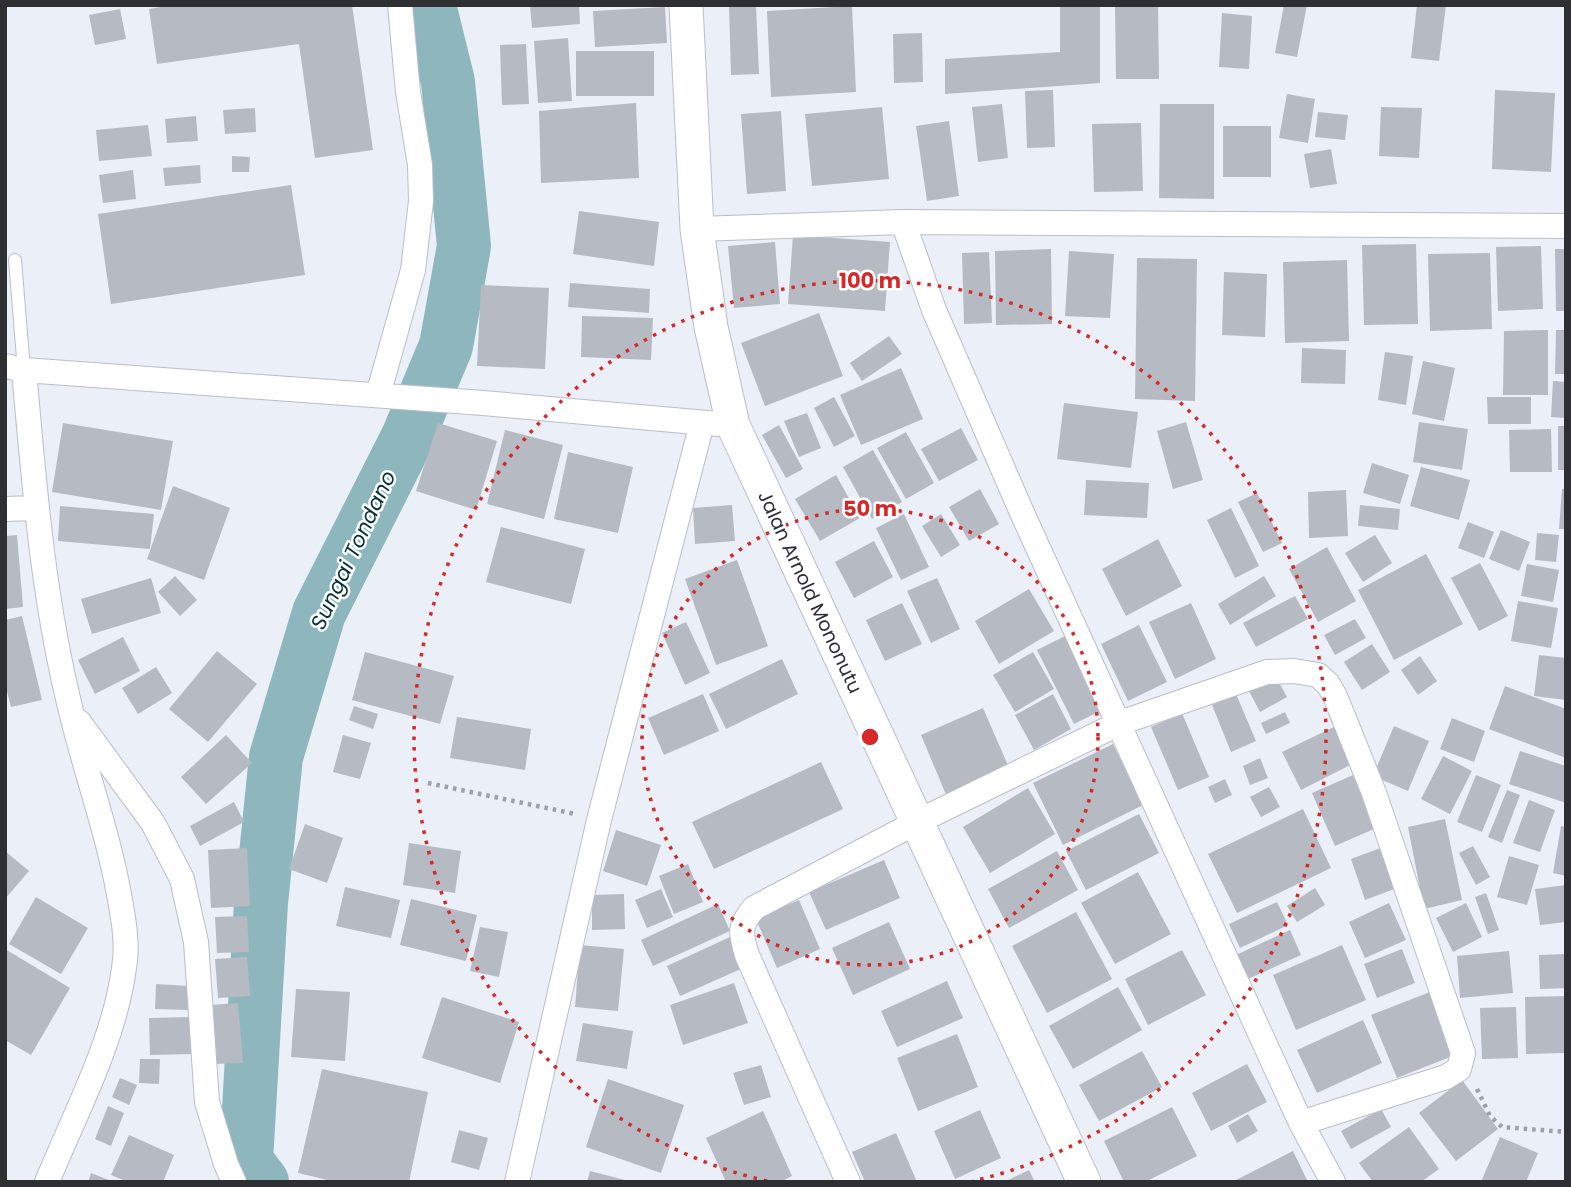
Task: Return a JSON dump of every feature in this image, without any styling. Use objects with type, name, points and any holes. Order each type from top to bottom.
[{"type":"street","points":[[382,396],[413,270],[422,201],[420,164],[408,92],[400,5]]},
{"type":"street","name":"Jalan Arnold Mononutu","points":[[686,5],[697,229],[711,327],[717,424],[917,822],[1084,1182]]},
{"type":"street","points":[[697,229],[903,222],[1566,226]]},
{"type":"street","points":[[903,222],[934,310],[1023,515],[1301,1123],[1333,1182]]},
{"type":"street","points":[[47,1182],[114,1018],[125,966],[124,928],[114,863],[71,710],[50,603],[15,368],[483,403],[717,424],[599,820],[517,1182]]},
{"type":"street","points":[[5,509],[36,508]]},
{"type":"street","points":[[848,1182],[747,955],[741,935],[745,919],[754,908],[917,822],[1120,723],[1267,672],[1294,671],[1318,675],[1328,684],[1335,696],[1374,793],[1463,1053],[1458,1069],[1446,1077],[1301,1123]]},
{"type":"street","points":[[71,710],[153,823],[182,879],[196,942],[207,1102],[234,1182]]},
{"type":"lane","points":[[15,260],[15,368]]},
{"type":"path","points":[[428,783],[599,820]]},
{"type":"path","points":[[1462,1060],[1490,1116],[1502,1126],[1566,1132]]},
{"type":"building","points":[[171,5],[352,5],[373,150],[315,158],[299,44],[157,64],[149,9]]},
{"type":"building","points":[[530,5],[579,5],[580,24],[532,28]]},
{"type":"building","points":[[729,5],[756,5],[759,74],[731,75]]},
{"type":"building","points":[[1060,5],[1100,5],[1100,83],[945,94],[945,59],[1060,52]]},
{"type":"building","points":[[1115,5],[1158,5],[1159,79],[1116,79]]},
{"type":"building","points":[[1284,5],[1307,5],[1297,57],[1275,53]]},
{"type":"building","points":[[1417,5],[1446,5],[1439,61],[1411,58]]},
{"type":"building","points":[[852,6],[856,92],[771,97],[767,11]]},
{"type":"building","points":[[665,7],[667,43],[595,47],[593,11]]},
{"type":"building","points":[[120,9],[126,39],[95,45],[89,15]]},
{"type":"building","points":[[1222,13],[1252,16],[1249,69],[1219,67]]},
{"type":"building","points":[[922,33],[923,82],[894,83],[893,34]]},
{"type":"building","points":[[568,38],[572,101],[538,103],[534,41]]},
{"type":"building","points":[[526,44],[529,104],[502,105],[500,45]]},
{"type":"building","points":[[576,51],[654,51],[654,96],[576,96]]},
{"type":"building","points":[[1053,90],[1055,147],[1027,148],[1025,91]]},
{"type":"building","points":[[1495,90],[1555,93],[1551,172],[1492,169]]},
{"type":"building","points":[[1287,94],[1315,99],[1308,143],[1279,138]]},
{"type":"building","points":[[636,103],[639,178],[541,183],[539,111]]},
{"type":"building","points":[[1002,104],[1008,158],[978,162],[972,107]]},
{"type":"building","points":[[1160,104],[1214,104],[1214,199],[1159,198]]},
{"type":"building","points":[[882,107],[889,179],[812,186],[805,114]]},
{"type":"building","points":[[1381,107],[1422,108],[1419,158],[1379,156]]},
{"type":"building","points":[[255,108],[256,132],[225,134],[223,110]]},
{"type":"building","points":[[781,111],[786,191],[747,194],[741,114]]},
{"type":"building","points":[[1318,112],[1348,115],[1345,140],[1315,137]]},
{"type":"building","points":[[196,116],[198,141],[167,143],[165,119]]},
{"type":"building","points":[[949,121],[959,196],[927,201],[916,126]]},
{"type":"building","points":[[1141,123],[1143,191],[1094,192],[1092,124]]},
{"type":"building","points":[[148,125],[152,156],[99,161],[96,130]]},
{"type":"building","points":[[1223,126],[1271,126],[1271,177],[1223,177]]},
{"type":"building","points":[[1331,149],[1337,184],[1310,188],[1304,154]]},
{"type":"building","points":[[232,156],[250,157],[249,172],[232,172]]},
{"type":"building","points":[[200,165],[201,183],[165,186],[163,168]]},
{"type":"building","points":[[133,170],[136,199],[103,203],[99,175]]},
{"type":"building","points":[[291,185],[305,275],[111,304],[98,214]]},
{"type":"building","points":[[579,211],[659,222],[654,266],[573,254]]},
{"type":"building","points":[[793,235],[890,242],[885,311],[788,304]]},
{"type":"building","points":[[775,242],[780,304],[734,308],[728,246]]},
{"type":"building","points":[[1416,244],[1418,324],[1364,325],[1362,245]]},
{"type":"building","points":[[1541,246],[1543,309],[1498,311],[1496,247]]},
{"type":"building","points":[[1051,249],[1052,324],[996,325],[995,251]]},
{"type":"building","points":[[1555,249],[1566,249],[1566,311],[1556,311]]},
{"type":"building","points":[[1069,251],[1114,254],[1110,318],[1065,316]]},
{"type":"building","points":[[989,252],[992,323],[964,324],[962,253]]},
{"type":"building","points":[[1490,253],[1492,329],[1430,331],[1428,254]]},
{"type":"building","points":[[1137,258],[1197,259],[1195,401],[1135,399]]},
{"type":"building","points":[[1347,260],[1349,341],[1285,343],[1283,262]]},
{"type":"building","points":[[1224,272],[1267,274],[1265,337],[1222,335]]},
{"type":"building","points":[[570,283],[650,289],[649,313],[568,307]]},
{"type":"building","points":[[481,285],[549,288],[545,369],[477,366]]},
{"type":"building","points":[[819,313],[843,376],[765,406],[741,343]]},
{"type":"building","points":[[582,316],[653,318],[651,360],[581,357]]},
{"type":"building","points":[[1548,330],[1548,395],[1503,395],[1504,331]]},
{"type":"building","points":[[1556,330],[1566,330],[1566,374],[1555,374]]},
{"type":"building","points":[[889,336],[902,354],[862,381],[850,363]]},
{"type":"building","points":[[1302,348],[1346,350],[1345,384],[1301,383]]},
{"type":"building","points":[[1385,352],[1413,356],[1406,405],[1378,400]]},
{"type":"building","points":[[1423,361],[1455,368],[1444,421],[1412,414]]},
{"type":"building","points":[[901,368],[923,419],[861,445],[840,395]]},
{"type":"building","points":[[1553,381],[1566,382],[1566,418],[1551,417]]},
{"type":"building","points":[[834,397],[855,436],[834,447],[814,408]]},
{"type":"building","points":[[1487,397],[1531,397],[1531,424],[1488,424]]},
{"type":"building","points":[[1064,403],[1138,412],[1131,468],[1057,459]]},
{"type":"building","points":[[807,413],[821,448],[799,457],[784,421]]},
{"type":"building","points":[[1186,422],[1203,480],[1173,489],[1157,431]]},
{"type":"building","points":[[1419,422],[1468,429],[1462,470],[1413,462]]},
{"type":"building","points":[[63,423],[173,441],[161,510],[52,492]]},
{"type":"building","points":[[438,423],[497,441],[476,510],[416,491]]},
{"type":"building","points":[[779,425],[803,469],[786,478],[762,435]]},
{"type":"building","points":[[1558,426],[1566,426],[1566,470],[1558,470]]},
{"type":"building","points":[[961,428],[978,460],[939,481],[921,449]]},
{"type":"building","points":[[1551,429],[1552,472],[1510,472],[1509,430]]},
{"type":"building","points":[[505,430],[563,445],[544,519],[487,504]]},
{"type":"building","points":[[906,432],[934,483],[906,499],[877,448]]},
{"type":"building","points":[[873,450],[902,502],[872,519],[843,467]]},
{"type":"building","points":[[568,452],[633,467],[618,533],[554,519]]},
{"type":"building","points":[[1372,463],[1409,475],[1400,504],[1363,493]]},
{"type":"building","points":[[1421,467],[1470,480],[1459,520],[1410,506]]},
{"type":"building","points":[[836,475],[860,518],[820,541],[795,499]]},
{"type":"building","points":[[1086,480],[1149,483],[1147,518],[1084,515]]},
{"type":"building","points":[[173,486],[230,508],[204,580],[147,559]]},
{"type":"building","points":[[980,489],[999,524],[969,541],[949,507]]},
{"type":"building","points":[[1562,489],[1566,489],[1566,529],[1559,529]]},
{"type":"building","points":[[1346,490],[1348,536],[1309,538],[1308,492]]},
{"type":"building","points":[[1257,493],[1282,543],[1263,552],[1238,502]]},
{"type":"building","points":[[732,505],[735,541],[695,544],[693,508]]},
{"type":"building","points":[[1360,505],[1400,509],[1398,530],[1358,526]]},
{"type":"building","points":[[60,506],[154,514],[150,549],[58,541]]},
{"type":"building","points":[[1231,508],[1259,566],[1235,578],[1207,520]]},
{"type":"building","points":[[904,514],[929,567],[901,580],[876,528]]},
{"type":"building","points":[[941,514],[960,545],[941,557],[922,526]]},
{"type":"building","points":[[1468,522],[1494,532],[1484,558],[1458,548]]},
{"type":"building","points":[[501,527],[585,549],[571,604],[486,582]]},
{"type":"building","points":[[1501,530],[1530,542],[1519,571],[1489,559]]},
{"type":"building","points":[[1537,533],[1559,535],[1556,562],[1535,560]]},
{"type":"building","points":[[17,535],[23,607],[5,609],[5,536]]},
{"type":"building","points":[[1375,535],[1392,563],[1363,582],[1345,553]]},
{"type":"building","points":[[1158,539],[1182,586],[1126,616],[1102,569]]},
{"type":"building","points":[[874,541],[893,577],[854,598],[835,562]]},
{"type":"building","points":[[1327,547],[1356,601],[1318,622],[1289,569]]},
{"type":"building","points":[[1426,554],[1463,624],[1394,660],[1358,590]]},
{"type":"building","points":[[737,560],[768,646],[716,665],[685,579]]},
{"type":"building","points":[[1480,563],[1508,616],[1479,631],[1451,578]]},
{"type":"building","points":[[1527,564],[1559,570],[1553,602],[1521,596]]},
{"type":"building","points":[[175,576],[197,600],[180,616],[158,592]]},
{"type":"building","points":[[1264,576],[1276,596],[1230,625],[1218,604]]},
{"type":"building","points":[[151,578],[161,613],[92,634],[81,599]]},
{"type":"building","points":[[937,578],[960,629],[931,643],[907,591]]},
{"type":"building","points":[[1029,589],[1054,631],[999,664],[975,621]]},
{"type":"building","points":[[1295,596],[1308,619],[1256,647],[1243,623]]},
{"type":"building","points":[[1518,601],[1558,608],[1551,648],[1511,641]]},
{"type":"building","points":[[902,603],[922,644],[885,661],[866,620]]},
{"type":"building","points":[[1191,603],[1216,659],[1175,679],[1149,622]]},
{"type":"building","points":[[22,616],[42,700],[11,707],[5,683],[5,620]]},
{"type":"building","points":[[1355,619],[1366,638],[1335,655],[1324,635]]},
{"type":"building","points":[[686,622],[710,673],[685,685],[662,633]]},
{"type":"building","points":[[1139,625],[1167,682],[1128,701],[1101,644]]},
{"type":"building","points":[[1065,636],[1102,710],[1074,724],[1037,650]]},
{"type":"building","points":[[123,637],[140,671],[95,694],[78,660]]},
{"type":"building","points":[[1372,644],[1390,672],[1362,690],[1344,662]]},
{"type":"building","points":[[217,651],[257,684],[208,742],[169,709]]},
{"type":"building","points":[[365,652],[454,676],[440,724],[352,700]]},
{"type":"building","points":[[1033,652],[1054,689],[1015,712],[993,675]]},
{"type":"building","points":[[1539,655],[1566,658],[1566,700],[1534,696]]},
{"type":"building","points":[[1420,656],[1437,681],[1418,695],[1401,670]]},
{"type":"building","points":[[782,659],[798,694],[726,729],[709,694]]},
{"type":"building","points":[[156,667],[172,693],[138,714],[122,688]]},
{"type":"building","points":[[1275,675],[1287,697],[1260,712],[1248,689]]},
{"type":"building","points":[[1505,686],[1566,709],[1566,758],[1489,729]]},
{"type":"building","points":[[703,694],[719,731],[664,755],[648,718]]},
{"type":"building","points":[[1053,694],[1071,729],[1034,750],[1015,715]]},
{"type":"building","points":[[1236,694],[1256,741],[1231,752],[1212,705]]},
{"type":"building","points":[[354,706],[378,714],[373,729],[349,720]]},
{"type":"building","points":[[983,708],[1010,770],[947,797],[921,735]]},
{"type":"building","points":[[1285,712],[1290,723],[1266,734],[1261,723]]},
{"type":"building","points":[[1182,713],[1209,777],[1178,790],[1151,727]]},
{"type":"building","points":[[457,717],[531,729],[525,770],[450,758]]},
{"type":"building","points":[[1452,718],[1485,731],[1474,762],[1440,749]]},
{"type":"building","points":[[1340,724],[1358,761],[1301,790],[1282,752]]},
{"type":"building","points":[[1394,726],[1429,741],[1408,791],[1373,776]]},
{"type":"building","points":[[226,735],[252,763],[206,804],[181,777]]},
{"type":"building","points":[[343,735],[371,743],[360,779],[333,772]]},
{"type":"building","points":[[1113,744],[1143,805],[1063,845],[1033,783]]},
{"type":"building","points":[[1520,751],[1566,766],[1566,803],[1509,784]]},
{"type":"building","points":[[1443,756],[1472,771],[1450,814],[1421,799]]},
{"type":"building","points":[[1260,758],[1268,778],[1250,785],[1243,766]]},
{"type":"building","points":[[821,762],[843,809],[714,869],[692,822]]},
{"type":"building","points":[[1360,772],[1383,825],[1335,846],[1312,793]]},
{"type":"building","points":[[1476,775],[1501,785],[1482,832],[1457,822]]},
{"type":"building","points":[[1225,779],[1232,795],[1215,803],[1208,787]]},
{"type":"building","points":[[1269,787],[1280,807],[1261,817],[1250,797]]},
{"type":"building","points":[[1028,788],[1055,834],[990,873],[963,827]]},
{"type":"building","points":[[1507,790],[1520,795],[1502,843],[1488,837]]},
{"type":"building","points":[[1529,800],[1555,810],[1540,852],[1513,843]]},
{"type":"building","points":[[234,802],[244,822],[200,846],[190,826]]},
{"type":"building","points":[[1303,809],[1331,868],[1237,913],[1208,854]]},
{"type":"building","points":[[1139,814],[1159,853],[1086,890],[1066,851]]},
{"type":"building","points":[[1445,819],[1462,900],[1424,909],[1408,827]]},
{"type":"building","points":[[305,824],[343,838],[327,883],[289,869]]},
{"type":"building","points":[[1561,826],[1566,827],[1566,876],[1553,873]]},
{"type":"building","points":[[616,830],[661,845],[647,886],[603,871]]},
{"type":"building","points":[[409,843],[461,851],[455,893],[403,885]]},
{"type":"building","points":[[1473,846],[1490,877],[1476,885],[1459,853]]},
{"type":"building","points":[[1383,847],[1397,888],[1365,900],[1351,859]]},
{"type":"building","points":[[247,848],[250,906],[211,908],[208,850]]},
{"type":"building","points":[[5,851],[29,871],[5,899]]},
{"type":"building","points":[[1057,851],[1078,890],[1009,928],[988,889]]},
{"type":"building","points":[[1509,856],[1539,865],[1527,905],[1497,897]]},
{"type":"building","points":[[884,860],[900,898],[826,930],[809,892]]},
{"type":"building","points":[[688,864],[703,902],[674,914],[659,876]]},
{"type":"building","points":[[1138,872],[1171,934],[1115,964],[1081,903]]},
{"type":"building","points":[[1566,885],[1566,922],[1540,925],[1535,889]]},
{"type":"building","points":[[345,887],[400,900],[391,938],[336,926]]},
{"type":"building","points":[[1315,888],[1325,905],[1297,922],[1287,906]]},
{"type":"building","points":[[661,889],[673,917],[647,928],[635,900]]},
{"type":"building","points":[[1486,893],[1499,930],[1488,934],[1475,897]]},
{"type":"building","points":[[624,894],[625,929],[592,930],[592,895]]},
{"type":"building","points":[[36,897],[88,928],[61,974],[9,944]]},
{"type":"building","points":[[411,899],[477,915],[466,961],[400,945]]},
{"type":"building","points":[[799,900],[820,949],[777,968],[756,919]]},
{"type":"building","points":[[1277,902],[1288,925],[1240,948],[1229,924]]},
{"type":"building","points":[[1389,903],[1406,940],[1365,958],[1349,922]]},
{"type":"building","points":[[1466,903],[1482,937],[1453,952],[1436,918]]},
{"type":"building","points":[[718,904],[730,931],[653,966],[641,940]]},
{"type":"building","points":[[1076,912],[1112,979],[1047,1013],[1012,946]]},
{"type":"building","points":[[247,916],[249,952],[217,953],[215,917]]},
{"type":"building","points":[[889,922],[910,969],[853,995],[832,948]]},
{"type":"building","points":[[480,927],[508,932],[499,977],[470,971]]},
{"type":"building","points":[[1290,930],[1301,955],[1248,979],[1236,955]]},
{"type":"building","points":[[730,937],[743,968],[680,996],[667,966]]},
{"type":"building","points":[[580,945],[624,949],[618,1011],[575,1007]]},
{"type":"building","points":[[1342,945],[1366,1000],[1296,1030],[1273,975]]},
{"type":"building","points":[[5,949],[70,988],[31,1055],[5,1040]]},
{"type":"building","points":[[1402,949],[1415,983],[1377,998],[1364,964]]},
{"type":"building","points":[[1182,950],[1206,995],[1148,1025],[1125,979]]},
{"type":"building","points":[[1509,951],[1513,993],[1460,998],[1457,956]]},
{"type":"building","points":[[1566,954],[1566,988],[1540,989],[1539,955]]},
{"type":"building","points":[[247,957],[250,996],[218,998],[215,959]]},
{"type":"building","points":[[947,981],[963,1018],[897,1047],[881,1011]]},
{"type":"building","points":[[734,983],[748,1023],[683,1045],[670,1005]]},
{"type":"building","points":[[156,984],[188,986],[188,1010],[155,1009]]},
{"type":"building","points":[[1118,987],[1142,1030],[1073,1069],[1049,1026]]},
{"type":"building","points":[[296,989],[350,992],[345,1061],[291,1057]]},
{"type":"building","points":[[1430,992],[1455,1055],[1397,1078],[1371,1015]]},
{"type":"building","points":[[1566,996],[1566,1053],[1526,1054],[1525,997]]},
{"type":"building","points":[[442,997],[519,1022],[500,1083],[422,1058]]},
{"type":"building","points":[[238,1003],[243,1063],[214,1064],[210,1005]]},
{"type":"building","points":[[1516,1007],[1518,1058],[1482,1059],[1480,1008]]},
{"type":"building","points":[[191,1017],[192,1054],[150,1055],[149,1018]]},
{"type":"building","points":[[1363,1020],[1382,1063],[1317,1093],[1297,1050]]},
{"type":"building","points":[[583,1023],[633,1031],[627,1069],[576,1061]]},
{"type":"building","points":[[957,1034],[978,1087],[918,1111],[897,1058]]},
{"type":"building","points":[[1142,1051],[1162,1087],[1099,1121],[1079,1085]]},
{"type":"building","points":[[140,1059],[160,1059],[159,1084],[139,1083]]},
{"type":"building","points":[[1247,1064],[1267,1102],[1211,1131],[1192,1093]]},
{"type":"building","points":[[761,1065],[771,1097],[744,1105],[733,1073]]},
{"type":"building","points":[[322,1069],[428,1092],[409,1182],[336,1182],[298,1173]]},
{"type":"building","points":[[120,1078],[137,1085],[129,1105],[112,1097]]},
{"type":"building","points":[[608,1079],[684,1105],[661,1173],[586,1147]]},
{"type":"building","points":[[1462,1080],[1498,1129],[1456,1161],[1419,1113]]},
{"type":"building","points":[[108,1106],[124,1113],[111,1146],[95,1139]]},
{"type":"building","points":[[1172,1107],[1197,1156],[1145,1182],[1124,1182],[1104,1141]]},
{"type":"building","points":[[1381,1109],[1391,1127],[1351,1149],[1341,1131]]},
{"type":"building","points":[[980,1110],[1001,1158],[955,1179],[934,1131]]},
{"type":"building","points":[[763,1111],[792,1176],[780,1182],[726,1182],[706,1138]]},
{"type":"building","points":[[1248,1114],[1258,1131],[1237,1143],[1228,1126]]},
{"type":"building","points":[[1409,1127],[1439,1169],[1421,1182],[1373,1182],[1359,1163]]},
{"type":"building","points":[[459,1130],[488,1138],[479,1170],[451,1162]]},
{"type":"building","points":[[896,1133],[917,1182],[865,1182],[852,1152]]},
{"type":"building","points":[[129,1135],[174,1155],[163,1182],[128,1182],[111,1175]]},
{"type":"building","points":[[1500,1137],[1538,1153],[1526,1182],[1481,1182]]},
{"type":"building","points":[[1293,1151],[1308,1182],[1232,1182]]},
{"type":"building","points":[[1029,1170],[1035,1182],[1004,1182]]},
{"type":"building","points":[[590,1171],[629,1181],[629,1182],[587,1182]]},
{"type":"building","points":[[91,1173],[114,1182],[88,1182]]},
{"type":"waterway","name":"Sungai Tondano","points":[[262,1182],[246,1161],[261,903],[276,757],[319,613],[408,437],[446,346],[464,246],[448,82],[429,5]]}]
